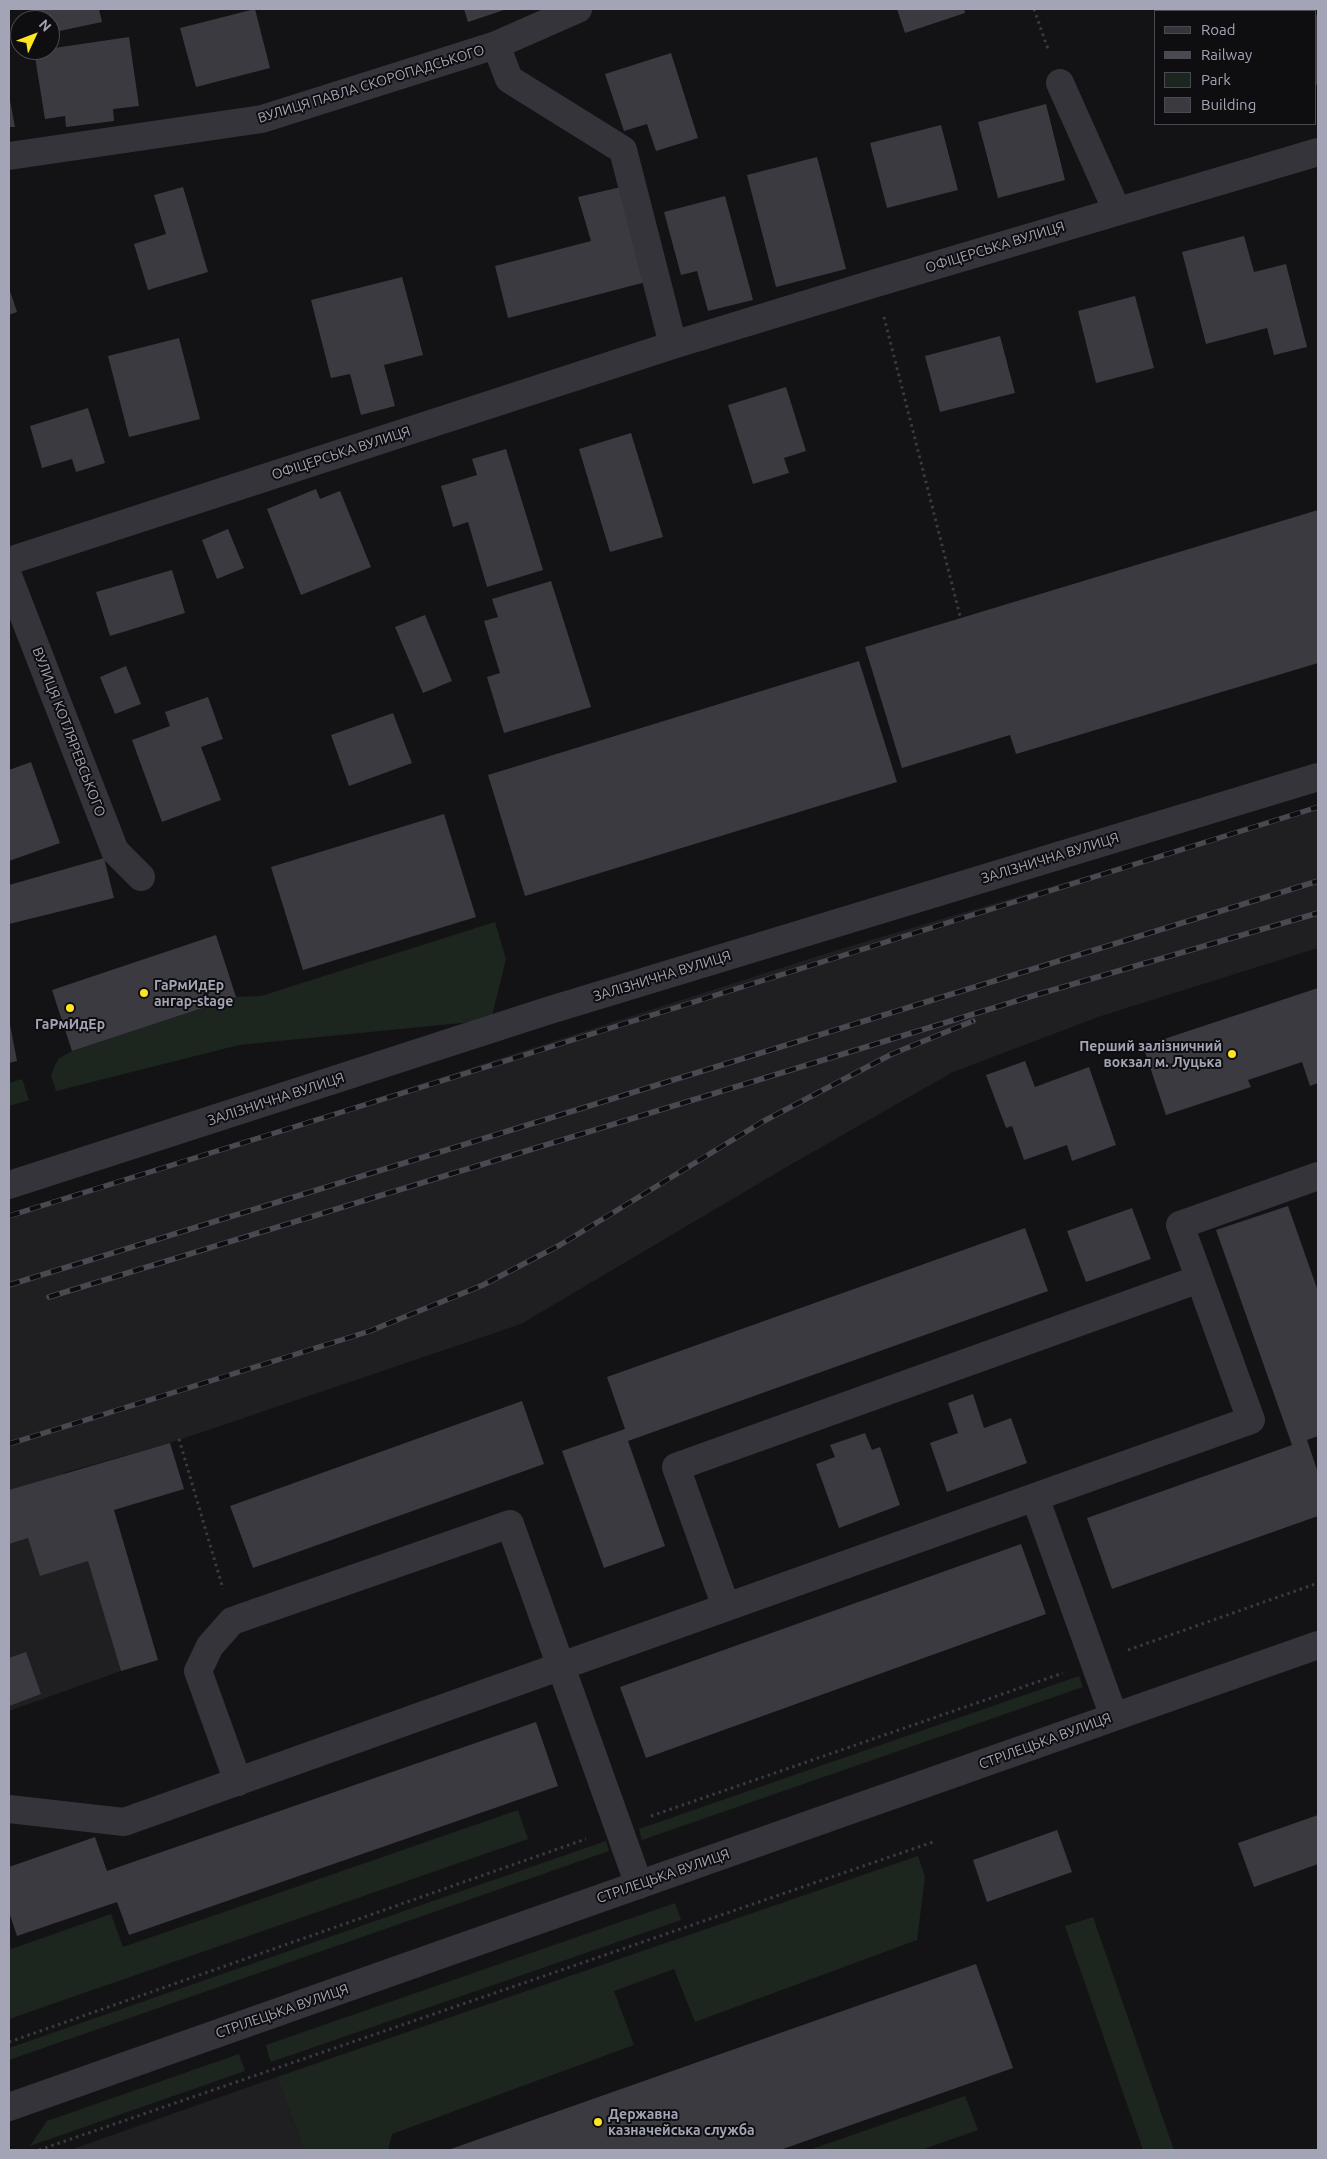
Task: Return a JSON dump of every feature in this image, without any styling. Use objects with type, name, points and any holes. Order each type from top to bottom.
[{"type":"street","name":"ВУЛИЦЯ ПАВЛА СКОРОПАДСЬКОГО","points":[[9,156],[262,119],[496,45],[578,9]]},
{"type":"street","points":[[496,45],[509,79],[623,150],[673,345]]},
{"type":"street","points":[[1060,83],[1117,211]]},
{"type":"street","name":"ОФІЦЕРСЬКА ВУЛИЦЯ","points":[[9,560],[673,345],[1318,152]]},
{"type":"street","name":"ВУЛИЦЯ КОТЛЯРЕВСЬКОГО","points":[[9,578],[115,851],[140,878]]},
{"type":"street","name":"ЗАЛІЗНИЧНА ВУЛИЦЯ","points":[[9,1185],[547,1011],[1318,777]]},
{"type":"street","points":[[9,1809],[124,1822],[1250,1420],[1180,1225],[1318,1176]]},
{"type":"street","points":[[726,1608],[676,1467],[1199,1280]]},
{"type":"street","points":[[1035,1497],[1114,1717]]},
{"type":"street","points":[[238,1782],[198,1671],[210,1646],[232,1621],[510,1524],[639,1885]]},
{"type":"street","name":"СТРІЛЕЦЬКА ВУЛИЦЯ","points":[[9,2108],[1318,1645]]},
{"type":"path","points":[[1034,9],[1060,83]]},
{"type":"path","points":[[876,283],[960,616]]},
{"type":"path","points":[[179,1439],[232,1621]]},
{"type":"path","points":[[9,2042],[1318,1583]]},
{"type":"path","points":[[39,2150],[933,1842]]},
{"type":"shaded area","points":[[1318,807],[1318,948],[1101,1016],[953,1072],[790,1165],[521,1324],[170,1443],[63,1473],[121,1671],[9,1711],[9,1216],[831,952]]},
{"type":"shaded area","points":[[277,2077],[304,2150],[70,2150]]},
{"type":"green space","points":[[495,922],[506,959],[491,1020],[239,1045],[56,1091],[51,1075],[58,1059],[72,1051],[236,997],[261,996]]},
{"type":"green space","points":[[22,1079],[29,1100],[9,1106],[9,1083]]},
{"type":"green space","points":[[1079,1676],[1083,1687],[642,1840],[639,1829]]},
{"type":"green space","points":[[518,1810],[528,1839],[9,2019],[9,1942],[11,1949],[111,1914],[123,1947]]},
{"type":"green space","points":[[606,1841],[609,1851],[9,2060],[9,2048]]},
{"type":"green space","points":[[918,1856],[925,1877],[917,1940],[695,2022],[674,1969],[614,1991],[634,2045],[392,2134],[388,2150],[304,2150],[277,2077]]},
{"type":"green space","points":[[675,1903],[681,1920],[271,2062],[266,2045]]},
{"type":"green space","points":[[1093,1917],[1174,2150],[1143,2150],[1065,1926]]},
{"type":"green space","points":[[239,2054],[245,2071],[30,2146],[47,2121]]},
{"type":"green space","points":[[965,2096],[978,2130],[921,2150],[809,2150]]},
{"type":"building","points":[[99,9],[102,22],[60,31],[60,10],[36,10]]},
{"type":"building","points":[[255,9],[270,68],[196,87],[180,28]]},
{"type":"building","points":[[464,9],[507,9],[468,22]]},
{"type":"building","points":[[897,9],[964,9],[965,13],[905,33]]},
{"type":"building","points":[[1317,16],[1318,20],[1317,84]]},
{"type":"building","points":[[129,37],[139,106],[113,109],[114,121],[66,127],[65,116],[45,119],[35,60],[60,60],[60,47]]},
{"type":"building","points":[[671,53],[698,138],[656,151],[647,124],[624,131],[605,74]]},
{"type":"building","points":[[9,95],[15,127],[9,127]]},
{"type":"building","points":[[1046,104],[1065,180],[998,198],[978,122]]},
{"type":"building","points":[[941,125],[958,190],[887,208],[870,143]]},
{"type":"building","points":[[817,157],[846,269],[776,287],[747,175]]},
{"type":"building","points":[[183,187],[208,272],[148,290],[134,244],[166,234],[154,195]]},
{"type":"building","points":[[621,187],[646,282],[508,318],[495,266],[591,241],[578,197]]},
{"type":"building","points":[[725,196],[753,300],[708,311],[697,271],[681,275],[664,212]]},
{"type":"building","points":[[1244,236],[1254,272],[1286,264],[1307,347],[1274,355],[1267,328],[1206,344],[1182,252]]},
{"type":"building","points":[[402,277],[423,355],[384,365],[395,406],[361,415],[350,374],[331,378],[311,300]]},
{"type":"building","points":[[9,288],[17,312],[9,315]]},
{"type":"building","points":[[1135,296],[1154,368],[1096,383],[1078,311]]},
{"type":"building","points":[[1000,336],[1015,393],[940,412],[925,356]]},
{"type":"building","points":[[179,338],[200,419],[129,437],[108,356]]},
{"type":"building","points":[[786,387],[806,451],[784,458],[789,473],[753,484],[728,405]]},
{"type":"building","points":[[88,408],[105,463],[76,472],[72,459],[42,468],[30,426]]},
{"type":"building","points":[[631,433],[663,537],[610,552],[579,449]]},
{"type":"building","points":[[506,449],[543,570],[487,587],[468,522],[453,527],[441,486],[477,475],[472,459]]},
{"type":"building","points":[[316,489],[320,499],[340,491],[371,567],[301,595],[267,509]]},
{"type":"building","points":[[1318,510],[1318,663],[1016,754],[1010,735],[902,768],[865,647]]},
{"type":"building","points":[[228,529],[244,568],[217,579],[202,540]]},
{"type":"building","points":[[172,570],[185,613],[110,636],[96,592]]},
{"type":"building","points":[[551,581],[591,707],[504,733],[487,677],[500,673],[484,621],[498,617],[492,599]]},
{"type":"building","points":[[425,615],[452,681],[423,693],[395,627]]},
{"type":"building","points":[[859,661],[897,782],[525,896],[488,775]]},
{"type":"building","points":[[126,666],[141,704],[115,714],[100,677]]},
{"type":"building","points":[[208,697],[223,739],[201,747],[221,800],[162,822],[132,740],[170,726],[165,712]]},
{"type":"building","points":[[393,713],[412,763],[349,786],[331,735]]},
{"type":"building","points":[[31,762],[60,843],[9,861],[9,770]]},
{"type":"building","points":[[444,814],[476,917],[303,970],[271,867]]},
{"type":"building","points":[[104,858],[114,898],[9,924],[9,885]]},
{"type":"building","name":"ГаРмИдЕр ангар-stage","points":[[216,935],[236,997],[72,1051],[52,990]]},
{"type":"building","name":"Перший залізничний вокзал м. Луцька","points":[[1318,988],[1318,1083],[1310,1086],[1302,1062],[1248,1080],[1251,1087],[1166,1115],[1143,1046]]},
{"type":"building","points":[[9,1019],[17,1061],[9,1063]]},
{"type":"building","points":[[1025,1061],[1035,1087],[1089,1067],[1116,1145],[1072,1161],[1067,1145],[1024,1160],[1012,1126],[1006,1128],[986,1075]]},
{"type":"building","points":[[1288,1206],[1318,1291],[1318,1436],[1307,1440],[1318,1473],[1318,1516],[1112,1589],[1087,1518],[1292,1445],[1216,1230]]},
{"type":"building","points":[[1132,1208],[1151,1259],[1086,1282],[1067,1231]]},
{"type":"building","points":[[1025,1228],[1048,1291],[628,1441],[665,1546],[604,1568],[562,1451],[625,1429],[607,1377]]},
{"type":"building","points":[[973,1394],[984,1428],[1011,1418],[1027,1463],[947,1492],[930,1443],[958,1433],[948,1403]]},
{"type":"building","points":[[522,1401],[544,1464],[253,1568],[230,1506]]},
{"type":"building","points":[[865,1433],[872,1450],[880,1447],[900,1505],[839,1528],[816,1464],[835,1457],[830,1445]]},
{"type":"building","points":[[170,1443],[184,1489],[114,1510],[158,1660],[121,1671],[88,1561],[40,1576],[28,1538],[9,1544],[9,1490]]},
{"type":"building","points":[[1021,1544],[1046,1614],[646,1758],[620,1687]]},
{"type":"building","points":[[26,1652],[41,1694],[9,1706],[9,1658]]},
{"type":"building","points":[[536,1722],[558,1786],[129,1935],[117,1902],[17,1936],[9,1912],[9,1867],[95,1837],[107,1871]]},
{"type":"building","points":[[1318,1815],[1318,1864],[1254,1887],[1238,1843]]},
{"type":"building","points":[[1057,1830],[1072,1872],[987,1902],[973,1860]]},
{"type":"building","points":[[976,1964],[1013,2068],[780,2150],[448,2150]]},
{"type":"railway","points":[[9,1216],[1318,807]]},
{"type":"railway","points":[[9,1285],[1318,881]]},
{"type":"railway","points":[[49,1297],[1039,994],[1318,913]]},
{"type":"railway","points":[[9,1444],[370,1331],[483,1285],[560,1245],[762,1122],[892,1054],[973,1021]]},
{"type":"place","name":"ГаРмИдЕр ангар-stage","points":[[144,993]]},
{"type":"place","name":"ГаРмИдЕр","points":[[70,1008]]},
{"type":"place","name":"Перший залізничний вокзал м. Луцька","points":[[1232,1054]]},
{"type":"place","name":"Державна казначейська служба","points":[[598,2122]]}]
